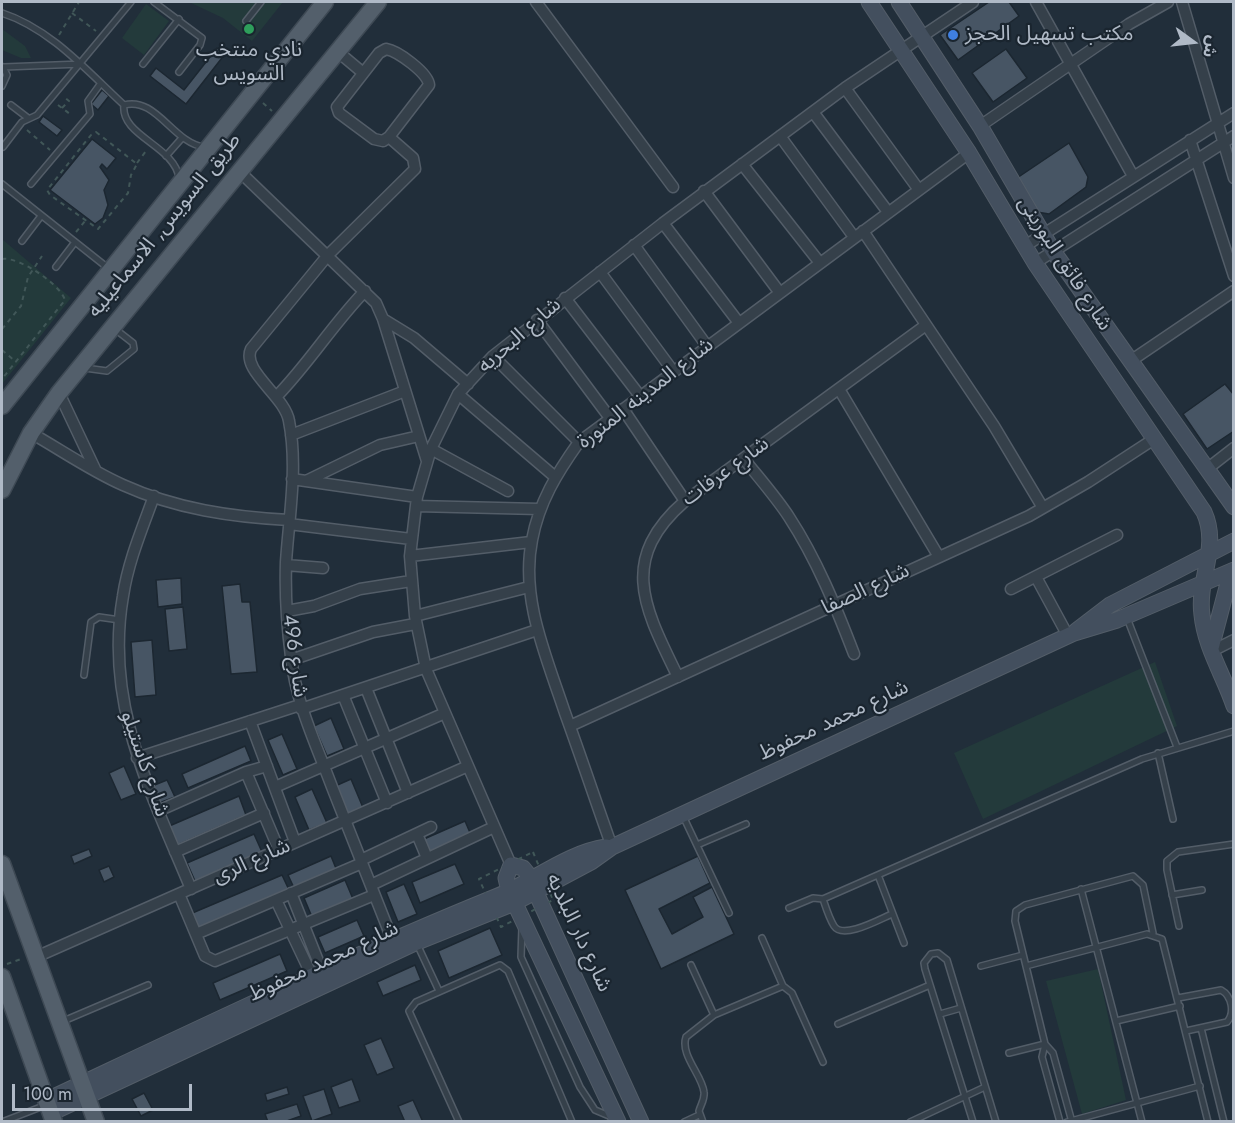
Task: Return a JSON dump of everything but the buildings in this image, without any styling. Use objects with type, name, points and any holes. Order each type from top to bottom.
[{"type":"main road","name":"طريق السويس, الاسماعيليه","points":[[2,406],[21,366],[109,269],[325,2]]},
{"type":"main road","name":"طريق السويس, الاسماعيليه","points":[[2,490],[31,433],[59,393],[378,2]]},
{"type":"main road","points":[[2,864],[96,1122]]},
{"type":"main road","points":[[2,977],[6,1004],[50,1110]]},
{"type":"street","points":[[536,2],[673,187]]},
{"type":"street","name":"شارع فائق البورينى","points":[[869,2],[969,153],[1035,263],[1204,512],[1211,534],[1210,553],[1203,585],[1202,616],[1233,705]]},
{"type":"street","name":"شارع فائق البورينى","points":[[899,2],[980,126],[1053,251],[1132,360],[1233,507]]},
{"type":"street","name":"شارع البحريه","points":[[511,865],[426,669],[415,620],[411,581],[411,539],[417,502],[430,448],[458,394],[493,356],[634,245],[844,88],[973,2]]},
{"type":"street","points":[[1036,2],[1133,176]]},
{"type":"street","points":[[980,126],[1129,24],[1168,2]]},
{"type":"street","points":[[1182,2],[1233,178]]},
{"type":"street","points":[[390,50],[428,79],[428,88],[389,137],[382,141],[374,139],[338,110],[339,100],[378,53],[390,50]]},
{"type":"street","points":[[337,51],[363,72]]},
{"type":"street","points":[[844,88],[920,190]]},
{"type":"street","points":[[813,112],[888,212]]},
{"type":"street","points":[[1025,246],[1233,113]]},
{"type":"street","points":[[780,136],[859,234],[926,325],[1000,435],[1043,508]]},
{"type":"street","points":[[1035,263],[1233,136]]},
{"type":"street","points":[[328,255],[415,169],[413,158],[389,137]]},
{"type":"street","points":[[1190,140],[1233,276]]},
{"type":"street","name":"شارع المدينه المنورة","points":[[612,847],[537,630],[529,588],[531,542],[539,510],[554,476],[579,442],[969,153]]},
{"type":"street","points":[[742,164],[820,263]]},
{"type":"street","points":[[239,171],[365,291],[383,319],[427,461]]},
{"type":"street","points":[[704,192],[780,293]]},
{"type":"street","points":[[663,223],[739,323]]},
{"type":"street","points":[[634,245],[707,346]]},
{"type":"street","name":"شارع 496","points":[[328,255],[251,349],[248,359],[252,368],[277,396],[288,415],[292,479],[286,566],[287,611],[291,660],[301,707],[392,939]]},
{"type":"street","points":[[600,272],[673,371]]},
{"type":"street","points":[[277,396],[309,360],[335,323],[365,291]]},
{"type":"street","points":[[1132,360],[1233,291]]},
{"type":"street","points":[[565,298],[640,396]]},
{"type":"street","points":[[383,319],[414,338],[468,384]]},
{"type":"street","points":[[537,320],[610,418]]},
{"type":"street","name":"شارع عرفات","points":[[678,677],[647,612],[642,576],[651,541],[660,525],[685,501],[926,325]]},
{"type":"street","points":[[493,356],[579,442]]},
{"type":"street","points":[[839,389],[939,557]]},
{"type":"street","points":[[291,435],[405,391]]},
{"type":"street","points":[[59,393],[95,470]]},
{"type":"street","points":[[458,394],[554,476]]},
{"type":"street","points":[[623,409],[685,501]]},
{"type":"street","points":[[31,433],[123,485],[224,516],[289,522],[411,539]]},
{"type":"street","points":[[306,481],[380,445],[419,436]]},
{"type":"street","name":"شارع الصفا","points":[[570,726],[1043,508],[1154,439]]},
{"type":"street","points":[[430,448],[508,491]]},
{"type":"street","points":[[1207,469],[1233,448]]},
{"type":"street","points":[[744,459],[789,516],[835,605],[854,654]]},
{"type":"street","points":[[292,479],[417,502],[539,510]]},
{"type":"street","name":"شارع كاستيلو","points":[[154,496],[130,563],[120,620],[118,651],[121,694],[137,758],[190,889]]},
{"type":"street","points":[[1011,589],[1117,535]]},
{"type":"street","name":"شارع محمد محفوظ","points":[[1071,635],[1110,604],[1233,541]]},
{"type":"street","points":[[411,556],[531,542]]},
{"type":"street","points":[[286,566],[323,568]]},
{"type":"street","points":[[1212,650],[1232,571]]},
{"type":"street","name":"شارع محمد محفوظ","points":[[247,1014],[317,973],[392,939],[436,928],[591,862],[612,847],[1071,635],[1126,616],[1232,571]]},
{"type":"street","points":[[1036,577],[1071,635]]},
{"type":"street","points":[[287,611],[322,603],[360,589],[411,581]]},
{"type":"street","points":[[291,660],[373,632],[529,588]]},
{"type":"street","points":[[137,758],[250,721],[426,669],[537,630]]},
{"type":"street","points":[[1212,650],[1233,640]]},
{"type":"street","points":[[366,688],[408,793]]},
{"type":"street","points":[[343,695],[387,802]]},
{"type":"street","points":[[275,788],[445,713]]},
{"type":"street","points":[[250,721],[296,842]]},
{"type":"street","points":[[158,811],[246,772],[267,766]]},
{"type":"street","name":"شارع الرى","points":[[35,956],[468,766]]},
{"type":"street","points":[[246,772],[279,850]]},
{"type":"street","points":[[175,852],[264,813]]},
{"type":"street","points":[[196,934],[362,861],[432,826]]},
{"type":"street","points":[[179,894],[205,956],[215,961],[303,924],[373,890],[427,858],[494,827]]},
{"type":"street","points":[[417,834],[427,858]]},
{"type":"street","points":[[511,865],[506,878],[511,897],[618,1120]]},
{"type":"street","name":"شارع دار البلديه","points":[[511,865],[523,868],[533,885],[641,1122]]},
{"type":"street","points":[[291,893],[303,924],[317,973]]},
{"type":"street","points":[[276,900],[290,930],[317,973]]},
{"type":"street","name":"شارع محمد محفوظ","points":[[50,1110],[84,1090],[247,1014],[417,942],[436,928]]},
{"type":"street","points":[[573,1026],[594,1015]]},
{"type":"lane","points":[[3,147],[21,124],[37,115],[131,2]]},
{"type":"lane","points":[[154,2],[200,35],[202,42],[179,72]]},
{"type":"lane","points":[[246,21],[261,2]]},
{"type":"lane","points":[[2,14],[31,26],[81,64],[124,105],[126,120],[176,167],[180,182]]},
{"type":"lane","points":[[143,64],[179,19]]},
{"type":"lane","points":[[2,86],[7,75],[3,66],[81,64]]},
{"type":"lane","points":[[31,184],[90,114],[88,101],[101,83]]},
{"type":"lane","points":[[124,105],[136,103],[146,107],[182,138],[193,145],[209,148]]},
{"type":"lane","points":[[11,105],[28,118]]},
{"type":"lane","points":[[166,156],[182,138]]},
{"type":"lane","points":[[2,184],[109,269]]},
{"type":"lane","points":[[22,241],[41,216]]},
{"type":"lane","points":[[56,267],[73,241]]},
{"type":"lane","points":[[81,367],[107,371],[134,349],[133,343],[113,327]]},
{"type":"lane","points":[[1126,616],[1177,747]]},
{"type":"lane","points":[[84,675],[91,622],[99,617],[120,620]]},
{"type":"lane","points":[[789,908],[813,898],[823,899],[1158,753],[1233,731]]},
{"type":"lane","points":[[1158,753],[1173,819]]},
{"type":"lane","points":[[683,814],[729,914]]},
{"type":"lane","points":[[697,845],[746,824]]},
{"type":"lane","points":[[1179,926],[1166,865],[1170,857],[1178,852],[1233,844]]},
{"type":"lane","points":[[878,875],[904,943]]},
{"type":"lane","points":[[1060,1122],[1042,1057],[1045,1044],[1015,921],[1016,911],[1025,904],[1129,876],[1137,877],[1143,885],[1153,933],[1165,943],[1208,1122]]},
{"type":"lane","points":[[1081,889],[1142,1122]]},
{"type":"lane","points":[[1172,895],[1202,890]]},
{"type":"lane","points":[[823,899],[834,926],[841,932],[850,931],[892,914]]},
{"type":"lane","points":[[523,922],[520,934],[520,957],[580,1087],[599,1113],[618,1120]]},
{"type":"lane","points":[[1026,966],[1153,933]]},
{"type":"lane","points":[[762,938],[783,986],[792,993],[823,1062]]},
{"type":"lane","points":[[417,942],[439,991]]},
{"type":"lane","points":[[973,1122],[924,963],[927,958],[938,953],[947,960],[996,1122]]},
{"type":"lane","points":[[981,966],[1023,955]]},
{"type":"lane","points":[[459,1122],[409,1011],[412,1004],[497,965],[506,968],[572,1122]]},
{"type":"lane","points":[[691,965],[714,1015]]},
{"type":"lane","points":[[59,1022],[148,985]]},
{"type":"lane","points":[[838,1024],[930,985]]},
{"type":"lane","points":[[703,1122],[699,1115],[704,1090],[684,1043],[686,1037],[714,1015],[783,986]]},
{"type":"lane","points":[[1178,998],[1218,990],[1227,994],[1232,1012],[1230,1019],[1186,1031]]},
{"type":"lane","points":[[1116,1021],[1180,1006]]},
{"type":"lane","points":[[939,1014],[962,1008]]},
{"type":"lane","points":[[1201,1028],[1224,1122]]},
{"type":"lane","points":[[1009,1053],[1045,1044]]},
{"type":"lane","points":[[1045,1044],[1053,1053],[1070,1121],[1200,1086]]},
{"type":"lane","points":[[910,1122],[985,1087]]},
{"type":"lane","points":[[3,1122],[50,1110]]},
{"type":"lane","points":[[684,1122],[699,1115]]},
{"type":"path","points":[[54,42],[79,2]]},
{"type":"path","points":[[72,13],[103,36]]},
{"type":"path","points":[[57,91],[69,101],[63,108]]},
{"type":"path","points":[[251,94],[282,118]]},
{"type":"path","points":[[54,102],[70,114]]},
{"type":"path","points":[[21,124],[56,155]]},
{"type":"path","points":[[137,164],[99,132],[91,135],[47,190],[96,229],[100,228],[128,193],[131,175],[152,143]]},
{"type":"path","points":[[73,241],[85,221]]},
{"type":"path","points":[[2,329],[21,306],[33,269],[42,256]]},
{"type":"path","points":[[2,259],[19,260],[33,269],[61,292],[65,300],[21,366],[2,379]]},
{"type":"path","points":[[2,350],[21,366]]},
{"type":"path","points":[[2,966],[35,956]]},
{"type":"green space","name":"نادي منتخب السويس","points":[[189,2],[283,2],[252,41],[223,18]]},
{"type":"green space","points":[[146,4],[169,21],[144,55],[122,38]]},
{"type":"green space","points":[[2,29],[25,46],[31,58],[21,58],[2,50]]},
{"type":"green space","points":[[2,239],[71,298],[2,384]]},
{"type":"green space","points":[[1155,662],[1177,726],[983,819],[954,753]]},
{"type":"green space","points":[[1098,969],[1126,1100],[1082,1114],[1046,981]]},
{"type":"place","name":"نادي منتخب السويس","points":[[249,29]]},
{"type":"place","name":"مكتب تسهيل الحجز","points":[[953,35]]}]
